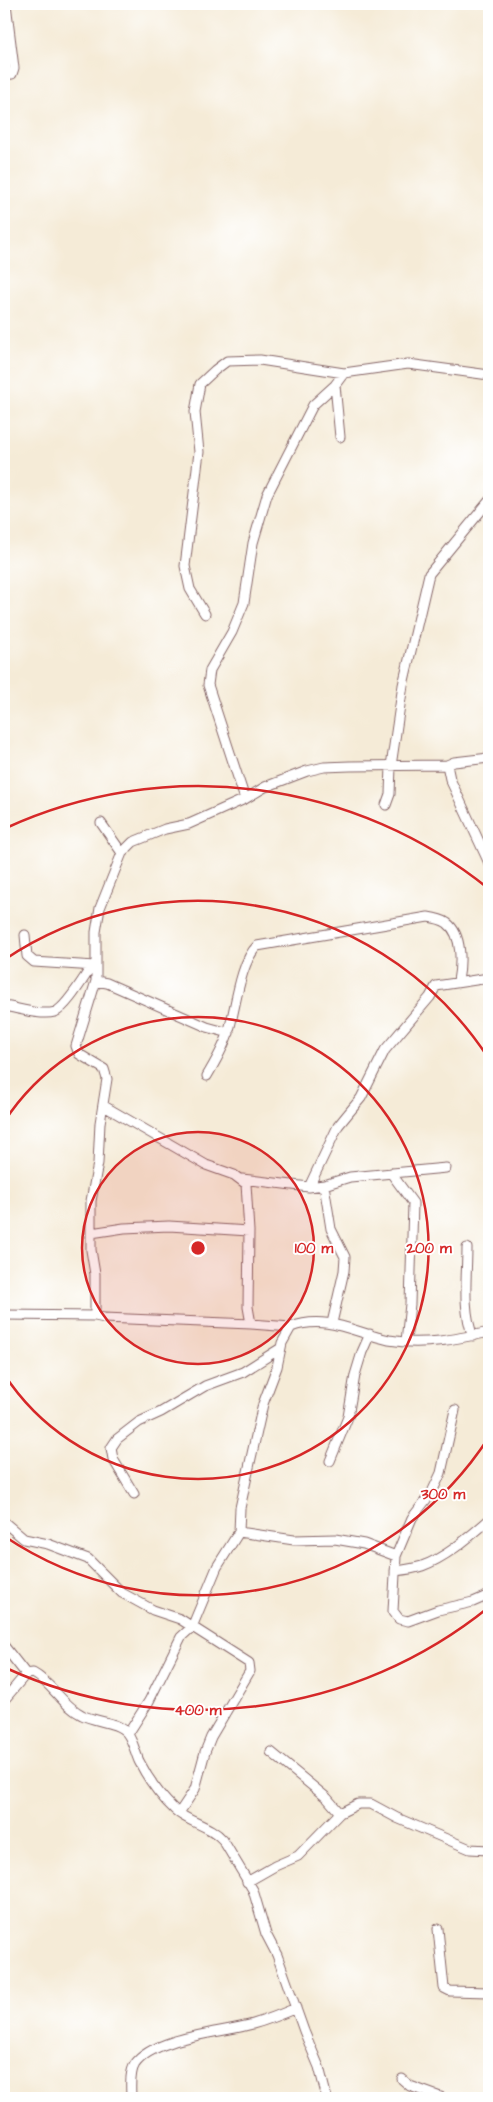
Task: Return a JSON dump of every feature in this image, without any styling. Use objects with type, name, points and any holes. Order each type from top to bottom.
[{"type":"street","points":[[4,75],[12,74],[14,68],[6,4]]},
{"type":"street","points":[[206,614],[190,589],[185,566],[199,452],[195,412],[200,384],[215,370],[227,362],[260,360],[278,361],[344,373],[408,364],[489,375]]},
{"type":"street","points":[[245,799],[208,685],[210,670],[232,632],[244,603],[253,543],[267,495],[312,404],[335,384],[344,373]]},
{"type":"street","points":[[335,384],[340,436]]},
{"type":"street","points":[[386,805],[390,794],[391,766],[403,686],[429,574],[489,501]]},
{"type":"street","points":[[95,1316],[95,1274],[91,1233],[92,1201],[98,1163],[106,1072],[79,1054],[76,1046],[96,981],[94,966],[96,932],[100,908],[122,853],[133,842],[165,829],[189,824],[245,799],[265,787],[307,771],[350,766],[448,765],[454,762],[489,758]]},
{"type":"street","points":[[448,765],[450,778],[489,863]]},
{"type":"street","points":[[101,823],[122,853]]},
{"type":"street","points":[[207,1076],[229,1033],[238,992],[251,952],[262,944],[428,917],[441,920],[450,925],[455,937],[460,966],[458,982]]},
{"type":"street","points":[[25,936],[27,956],[34,962],[94,966]]},
{"type":"street","points":[[4,1006],[45,1013],[58,1010],[69,999],[94,966]]},
{"type":"street","points":[[309,1187],[338,1126],[361,1098],[385,1050],[430,996],[436,986],[489,978]]},
{"type":"street","points":[[96,981],[107,983],[208,1027],[229,1033]]},
{"type":"street","points":[[104,1106],[206,1165],[234,1175],[246,1184],[249,1231],[248,1307],[251,1324]]},
{"type":"street","points":[[242,1180],[309,1187],[324,1185],[350,1177],[446,1168]]},
{"type":"street","points":[[391,1173],[413,1203],[410,1304],[406,1341]]},
{"type":"street","points":[[324,1185],[331,1229],[345,1257],[344,1271],[332,1324]]},
{"type":"street","points":[[91,1233],[124,1228],[169,1226],[249,1231]]},
{"type":"street","points":[[467,1248],[467,1304],[473,1336]]},
{"type":"street","points":[[4,1315],[95,1316],[291,1327],[308,1323],[332,1324],[389,1340],[406,1341],[450,1340],[489,1332]]},
{"type":"street","points":[[128,1734],[149,1701],[181,1637],[192,1627],[217,1567],[239,1532],[240,1508],[263,1404],[277,1367],[281,1348],[291,1327]]},
{"type":"street","points":[[330,1461],[348,1417],[355,1375],[370,1334]]},
{"type":"street","points":[[134,1494],[113,1459],[111,1448],[117,1439],[139,1422],[161,1412],[205,1386],[243,1372],[281,1348]]},
{"type":"street","points":[[455,1410],[441,1473],[432,1492],[412,1518],[396,1556],[393,1611],[396,1616],[403,1620],[413,1620],[438,1610],[473,1602],[489,1595]]},
{"type":"street","points":[[395,1572],[429,1564],[454,1548],[489,1520]]},
{"type":"street","points":[[4,1522],[24,1539],[48,1544],[88,1559],[122,1593],[152,1610],[180,1620],[249,1663],[250,1668],[211,1736],[195,1789],[179,1813]]},
{"type":"street","points":[[239,1532],[294,1540],[335,1539],[364,1544],[396,1556]]},
{"type":"street","points":[[4,1646],[26,1674]]},
{"type":"street","points":[[4,1700],[26,1674],[36,1674],[71,1709],[92,1720],[124,1730],[128,1734],[139,1760],[161,1795],[179,1813],[217,1834],[227,1846],[253,1890],[266,1934],[277,1955],[319,2067],[327,2098]]},
{"type":"street","points":[[271,1752],[327,1798],[340,1813]]},
{"type":"street","points":[[247,1882],[274,1866],[298,1856],[340,1813],[358,1804],[371,1804],[397,1818],[470,1849],[489,1850]]},
{"type":"street","points":[[438,1929],[444,1988],[450,1991],[489,1992]]},
{"type":"street","points":[[131,2098],[132,2070],[142,2056],[175,2040],[255,2024],[296,2008]]},
{"type":"street","points":[[402,2079],[406,2084],[443,2098]]}]
